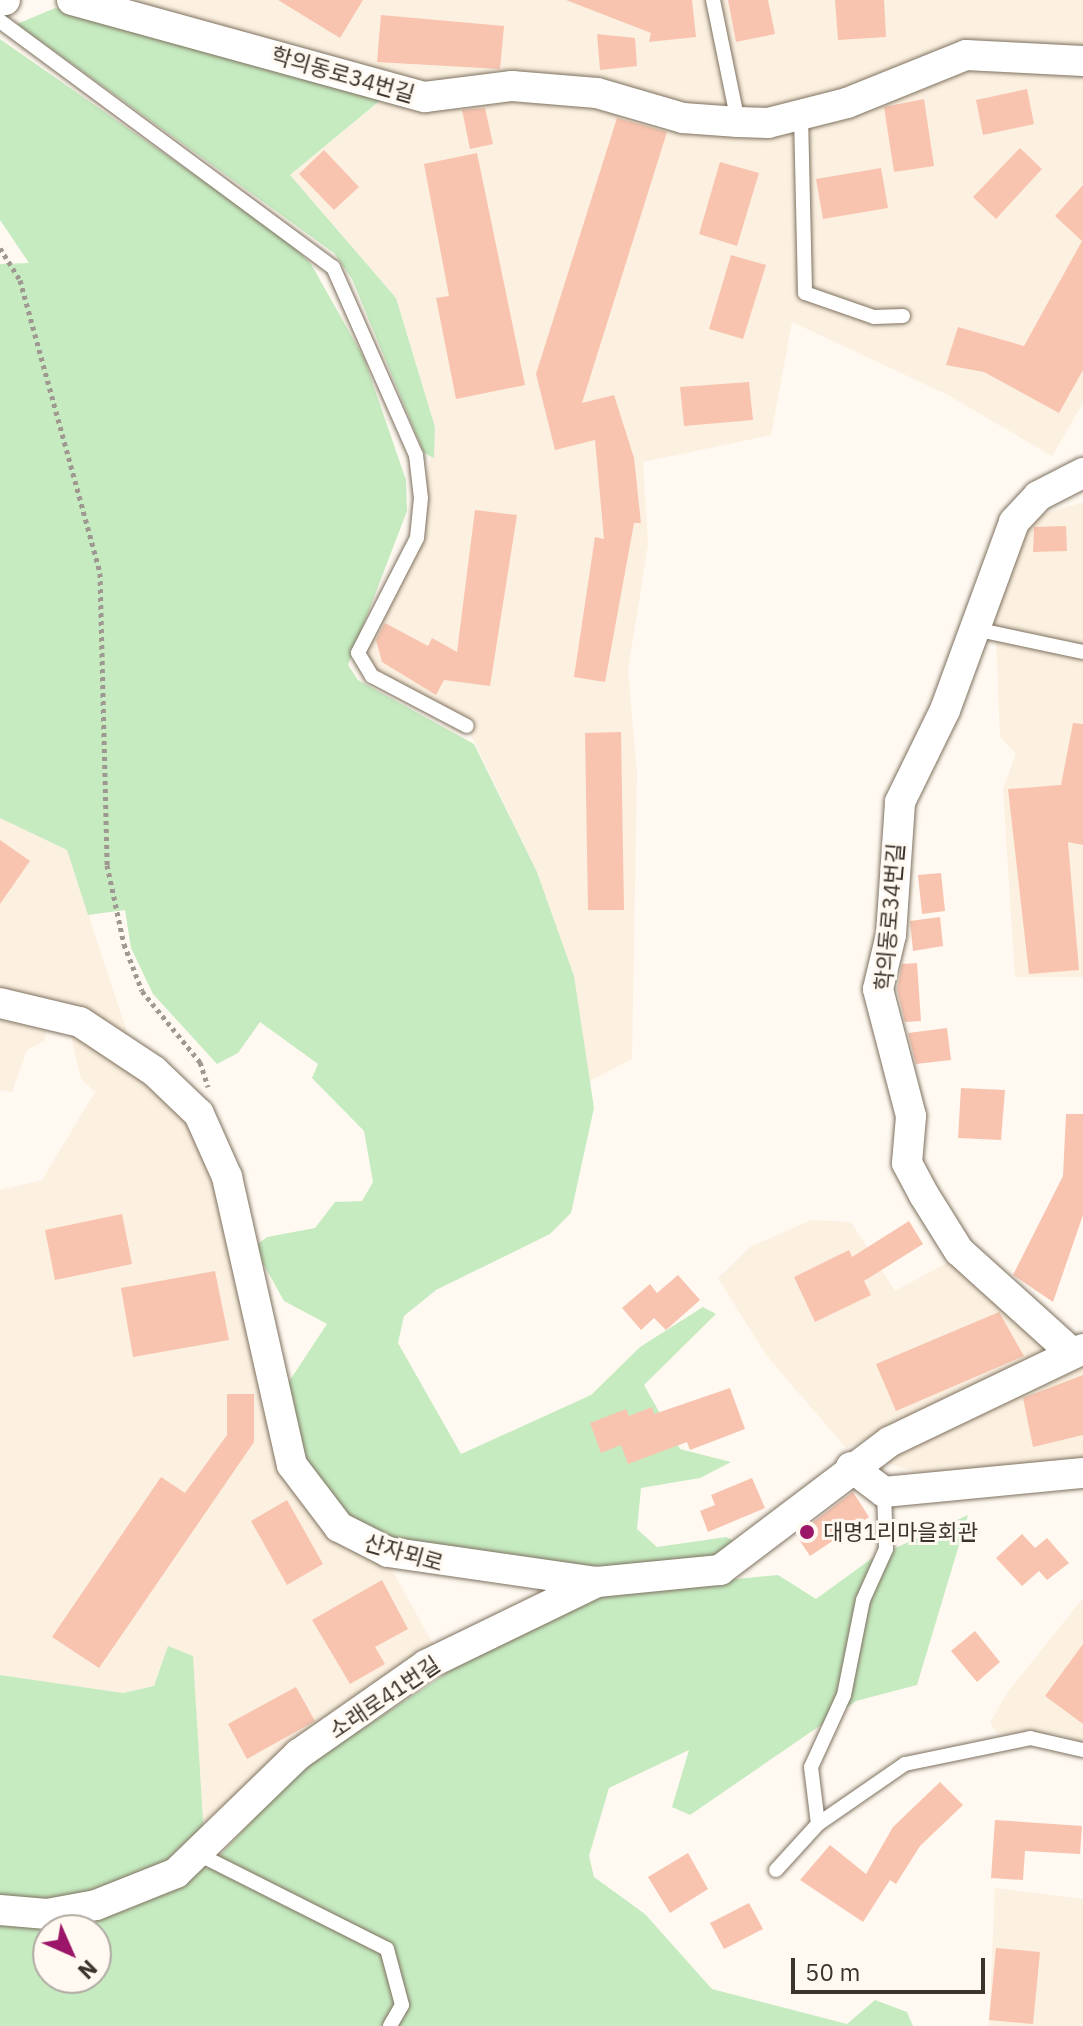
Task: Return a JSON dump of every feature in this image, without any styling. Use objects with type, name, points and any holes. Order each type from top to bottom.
[{"type":"street","name":"학의동로34번길","points":[[72,0],[425,97],[512,86],[597,93],[683,118],[738,122],[801,115],[966,55],[1083,61]]},
{"type":"street","name":"학의동로34번길","points":[[1077,1351],[959,1251],[924,1195],[907,1163],[911,1116],[878,989],[891,935],[900,802],[975,629],[1014,522],[1038,496],[1083,473]]},
{"type":"street","name":"산자뫼로","points":[[0,1003],[80,1022],[154,1071],[199,1114],[237,1215],[283,1441],[321,1509],[359,1540],[414,1559],[597,1582],[720,1570],[851,1467],[934,1416],[1077,1351]]},
{"type":"street","points":[[851,1467],[884,1492],[1083,1473]]},
{"type":"street","name":"소래로41번길","points":[[0,1910],[47,1914],[96,1905],[143,1891],[200,1855],[299,1754],[426,1665],[597,1582]]},
{"type":"lane","points":[[713,0],[738,122]]},
{"type":"lane","points":[[0,21],[333,267],[416,455],[421,498],[417,538],[358,653],[372,676],[467,726]]},
{"type":"lane","points":[[801,115],[805,293],[874,317],[903,316]]},
{"type":"lane","points":[[975,629],[1083,652]]},
{"type":"lane","points":[[818,1824],[811,1767],[844,1695],[863,1600],[886,1549],[884,1492]]},
{"type":"lane","points":[[776,1870],[818,1824],[905,1764],[1030,1738],[1083,1750]]},
{"type":"lane","points":[[200,1855],[387,1949],[402,2005],[390,2026]]},
{"type":"path","points":[[0,248],[20,280],[100,573],[107,865],[124,944],[142,991],[200,1062],[209,1082],[199,1114]]},
{"type":"shaded area","points":[[115,0],[1083,0],[1083,403],[1052,456],[946,394],[792,322],[771,435],[643,462],[648,545],[628,670],[637,773],[632,1059],[588,1082],[574,976],[537,872],[467,727],[372,676],[358,653],[417,538],[435,427],[396,298],[290,175],[395,89]]},
{"type":"shaded area","points":[[1083,502],[1083,977],[1015,977],[1003,789],[1016,754],[1000,737],[995,614],[1029,519]]},
{"type":"shaded area","points":[[0,818],[67,850],[128,1035],[53,999],[0,995]]},
{"type":"shaded area","points":[[0,1017],[50,1022],[44,1041],[27,1050],[12,1092],[0,1090]]},
{"type":"shaded area","points":[[70,1031],[153,1083],[210,1150],[284,1467],[308,1511],[342,1543],[388,1563],[437,1651],[203,1845],[196,1780],[154,1686],[123,1693],[0,1675],[0,1190],[42,1180],[95,1092],[81,1079]]},
{"type":"shaded area","points":[[811,1220],[851,1222],[895,1291],[954,1259],[1051,1353],[846,1448],[766,1355],[718,1278],[750,1247]]},
{"type":"shaded area","points":[[1083,1357],[1083,1460],[919,1473],[887,1463],[885,1457]]},
{"type":"shaded area","points":[[1083,1598],[1083,1744],[1060,1734],[997,1733],[990,1723],[1007,1693]]},
{"type":"shaded area","points":[[995,1888],[1083,1899],[1083,2026],[989,2026]]},
{"type":"green space","points":[[55,8],[388,94],[290,175],[396,298],[435,427],[434,458],[424,453],[352,279],[334,253],[17,24]]},
{"type":"green space","points":[[0,39],[282,236],[311,264],[364,358],[406,480],[407,511],[348,665],[358,680],[474,744],[537,872],[574,976],[594,1108],[571,1213],[550,1234],[436,1290],[404,1316],[398,1343],[461,1454],[591,1395],[640,1347],[703,1307],[716,1314],[644,1385],[680,1449],[731,1462],[700,1478],[641,1488],[637,1529],[657,1547],[726,1537],[744,1546],[722,1560],[607,1572],[437,1556],[362,1531],[299,1458],[288,1383],[327,1324],[284,1301],[254,1247],[267,1237],[315,1228],[335,1202],[362,1201],[373,1182],[364,1131],[312,1078],[318,1064],[260,1022],[238,1053],[217,1064],[153,994],[131,948],[125,910],[88,915],[67,850],[0,818],[0,264],[29,263],[0,220]]},
{"type":"green space","points":[[968,1515],[917,1685],[856,1701],[690,1815],[672,1807],[689,1750],[609,1788],[589,1856],[594,1877],[645,1914],[712,1989],[847,2024],[875,2000],[907,2012],[913,2026],[0,2026],[0,1675],[123,1693],[154,1686],[168,1646],[193,1656],[206,1870],[299,1771],[474,1655],[593,1593],[778,1575],[816,1599],[871,1559]]},
{"type":"building","points":[[278,0],[363,0],[340,38]]},
{"type":"building","points":[[566,0],[692,0],[696,37],[649,42],[651,33]]},
{"type":"building","points":[[728,0],[768,0],[775,34],[736,42]]},
{"type":"building","points":[[835,0],[884,0],[886,37],[838,40]]},
{"type":"building","points":[[381,15],[504,26],[500,69],[377,62]]},
{"type":"building","points":[[597,34],[635,38],[637,66],[600,70]]},
{"type":"building","points":[[1027,89],[1034,124],[983,135],[976,100]]},
{"type":"building","points":[[924,99],[934,166],[894,172],[884,107]]},
{"type":"building","points":[[485,108],[493,144],[470,149],[462,110]]},
{"type":"building","points":[[617,118],[667,132],[582,403],[614,395],[634,458],[641,523],[634,523],[605,682],[574,677],[595,537],[604,539],[595,440],[555,450],[536,374]]},
{"type":"building","points":[[1020,148],[1042,169],[996,219],[973,197]]},
{"type":"building","points":[[324,150],[359,187],[334,210],[299,174]]},
{"type":"building","points":[[477,153],[525,385],[456,399],[436,298],[449,296],[424,164]]},
{"type":"building","points":[[720,162],[759,173],[737,246],[699,234]]},
{"type":"building","points":[[881,168],[888,208],[823,219],[816,179]]},
{"type":"building","points":[[1083,185],[1083,370],[1059,413],[984,372],[946,365],[958,327],[1024,346],[1082,241],[1055,216]]},
{"type":"building","points":[[731,255],[766,265],[743,339],[709,329]]},
{"type":"building","points":[[749,382],[753,420],[684,426],[680,387]]},
{"type":"building","points":[[475,510],[517,515],[490,686],[444,680],[436,695],[382,662],[376,640],[385,623],[428,646],[432,638],[457,652]]},
{"type":"building","points":[[1066,526],[1067,551],[1033,552],[1034,527]]},
{"type":"building","points":[[1073,723],[1083,724],[1083,845],[1068,842],[1079,970],[1029,974],[1008,789],[1061,785]]},
{"type":"building","points":[[621,732],[624,910],[588,910],[585,733]]},
{"type":"building","points":[[0,840],[30,861],[0,904]]},
{"type":"building","points":[[941,873],[945,911],[922,914],[918,875]]},
{"type":"building","points":[[940,917],[943,946],[913,951],[910,921]]},
{"type":"building","points":[[917,963],[921,1021],[905,1022],[897,989],[902,964]]},
{"type":"building","points":[[947,1028],[951,1060],[916,1064],[908,1033]]},
{"type":"building","points":[[961,1088],[1005,1090],[1001,1140],[958,1138]]},
{"type":"building","points":[[1066,1114],[1083,1114],[1083,1215],[1053,1302],[1013,1275],[1063,1176]]},
{"type":"building","points":[[122,1214],[132,1264],[55,1280],[45,1230]]},
{"type":"building","points":[[909,1221],[923,1244],[864,1281],[871,1295],[815,1322],[794,1277],[849,1250],[852,1257]]},
{"type":"building","points":[[215,1271],[229,1340],[133,1357],[121,1288]]},
{"type":"building","points":[[678,1275],[700,1300],[666,1330],[654,1318],[641,1330],[622,1308],[650,1284],[657,1293]]},
{"type":"building","points":[[999,1312],[1024,1356],[896,1411],[876,1364]]},
{"type":"building","points":[[1083,1375],[1083,1435],[1033,1447],[1023,1398]]},
{"type":"building","points":[[730,1388],[745,1429],[690,1450],[687,1442],[628,1464],[621,1445],[601,1453],[590,1423],[626,1409],[629,1416],[652,1407],[654,1414]]},
{"type":"building","points":[[227,1394],[254,1394],[254,1442],[99,1668],[52,1637],[161,1477],[185,1493],[227,1435]]},
{"type":"building","points":[[752,1478],[765,1508],[708,1532],[700,1511],[715,1505],[711,1495]]},
{"type":"building","points":[[853,1492],[869,1517],[810,1556],[796,1535]]},
{"type":"building","points":[[287,1500],[323,1564],[287,1585],[251,1521]]},
{"type":"building","points":[[1022,1534],[1035,1548],[1047,1538],[1069,1563],[1047,1580],[1039,1571],[1022,1586],[996,1558]]},
{"type":"building","points":[[382,1580],[408,1629],[375,1647],[385,1664],[350,1684],[312,1620]]},
{"type":"building","points":[[975,1631],[1000,1662],[977,1682],[951,1651]]},
{"type":"building","points":[[1083,1644],[1083,1724],[1045,1696]]},
{"type":"building","points":[[296,1687],[315,1721],[247,1759],[228,1724]]},
{"type":"building","points":[[940,1782],[963,1805],[920,1846],[896,1884],[890,1880],[863,1922],[800,1880],[830,1845],[866,1874],[893,1827]]},
{"type":"building","points":[[995,1820],[1082,1826],[1080,1854],[1025,1851],[1023,1880],[991,1878]]},
{"type":"building","points":[[688,1853],[708,1889],[670,1913],[648,1877]]},
{"type":"building","points":[[749,1903],[763,1929],[724,1949],[710,1923]]},
{"type":"building","points":[[996,1948],[1040,1952],[1033,2024],[989,2020]]},
{"type":"place","name":"대명1리마을회관","points":[[807,1532]]}]
